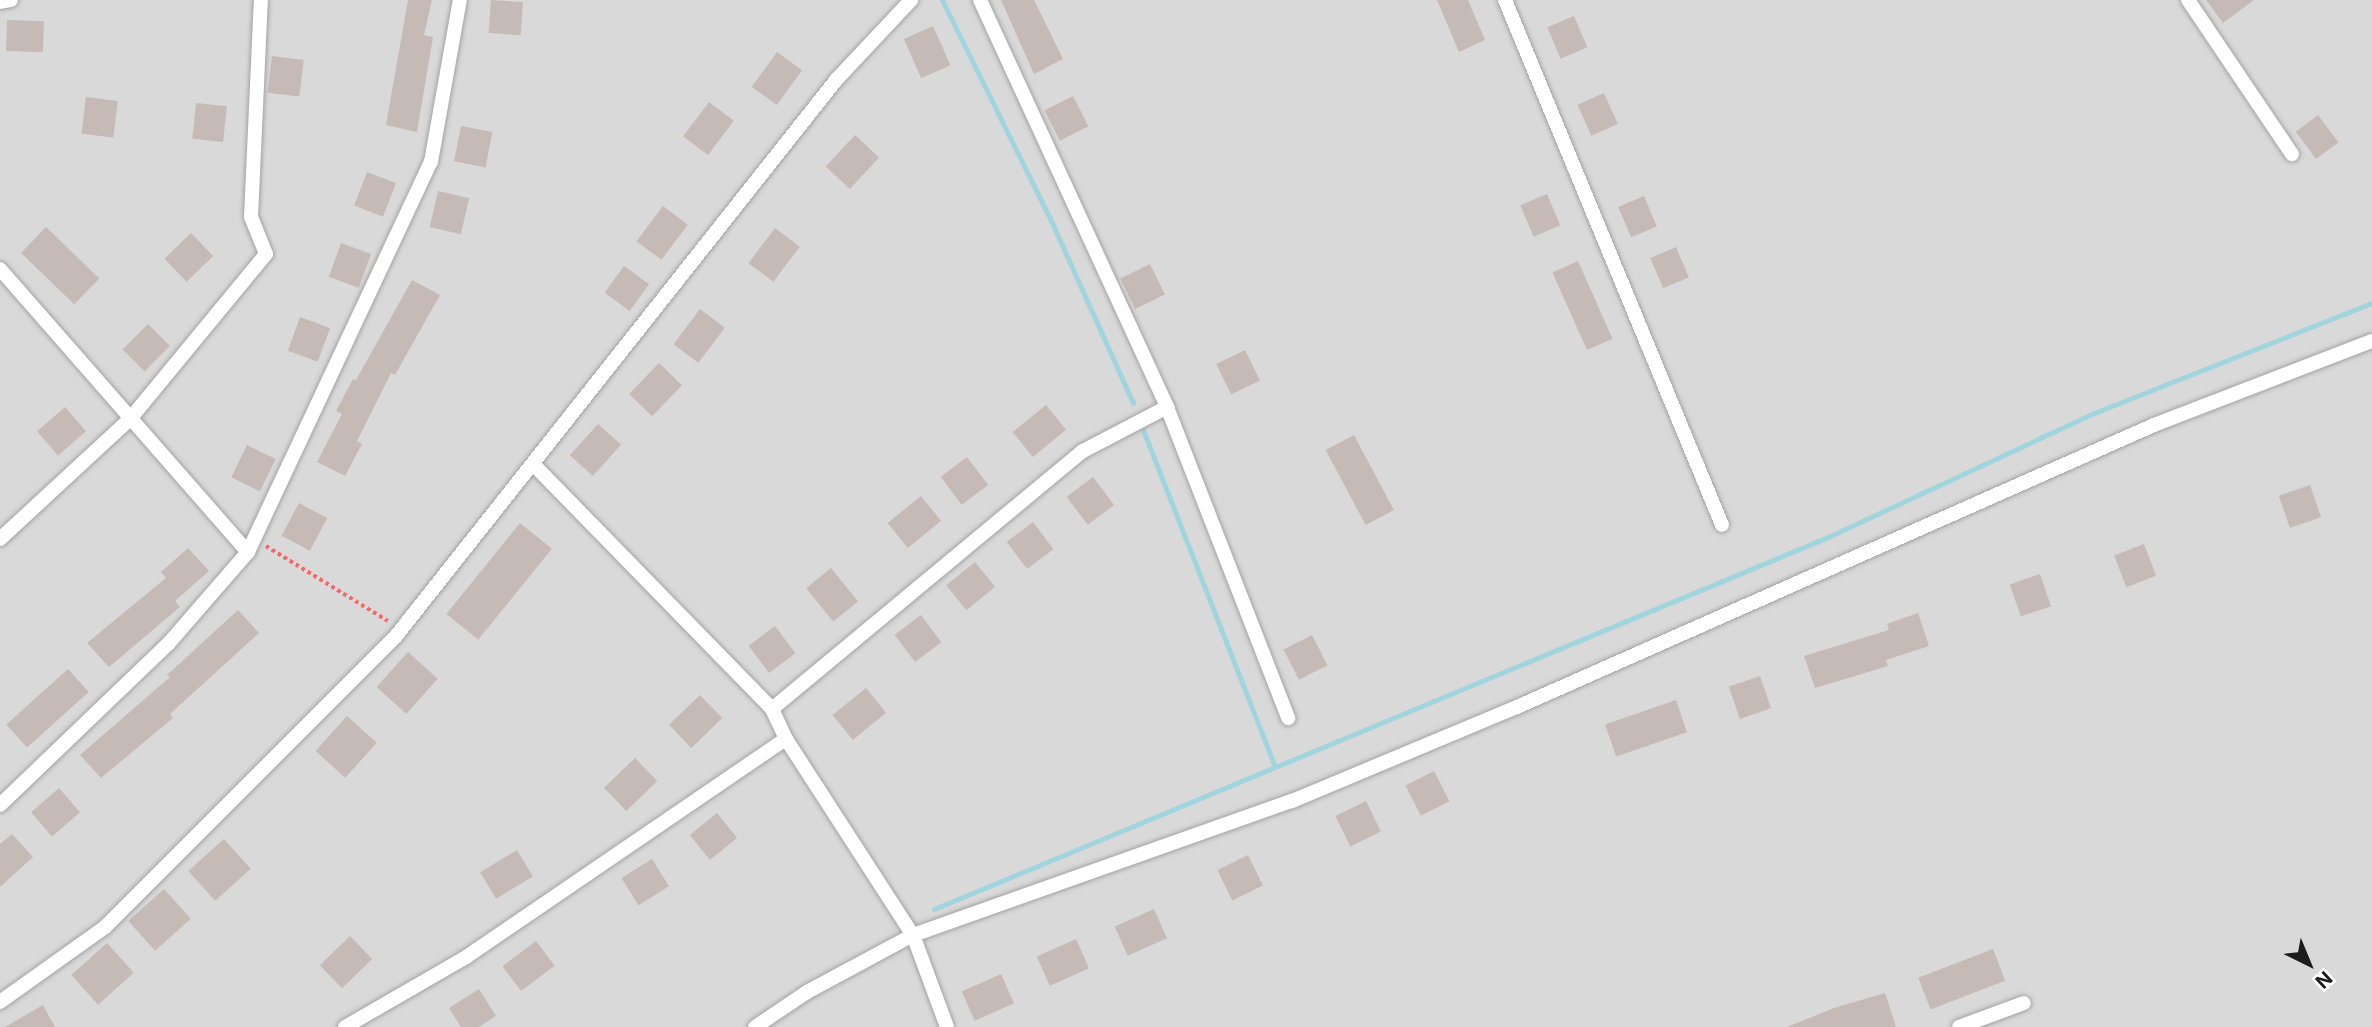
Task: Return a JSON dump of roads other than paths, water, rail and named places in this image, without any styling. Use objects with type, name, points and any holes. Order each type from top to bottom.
[{"type":"street","points":[[0,2],[11,0]]},
{"type":"street","points":[[0,539],[131,419],[266,254],[251,216],[261,0]]},
{"type":"street","points":[[0,805],[168,643],[251,546],[431,162],[460,0]]},
{"type":"street","points":[[0,1002],[105,927],[401,630],[535,466],[836,80],[911,0]]},
{"type":"street","points":[[980,0],[1167,407],[1288,718]]},
{"type":"street","points":[[1505,0],[1722,525]]},
{"type":"street","points":[[2188,0],[2292,155]]},
{"type":"street","points":[[0,269],[131,419],[251,546]]},
{"type":"street","points":[[755,1027],[807,992],[913,935],[1292,801],[1517,707],[2154,425],[2372,341]]},
{"type":"street","points":[[772,709],[1083,451],[1167,407]]},
{"type":"street","points":[[535,466],[772,709],[786,739],[913,935],[947,1027]]},
{"type":"street","points":[[345,1027],[466,957],[786,739]]},
{"type":"street","points":[[1959,1027],[2024,1003]]},
{"type":"waterway","points":[[942,0],[1053,225],[1133,403]]},
{"type":"waterway","points":[[934,909],[1828,537],[2094,413],[2372,303]]},
{"type":"waterway","points":[[1143,430],[1275,766]]}]
